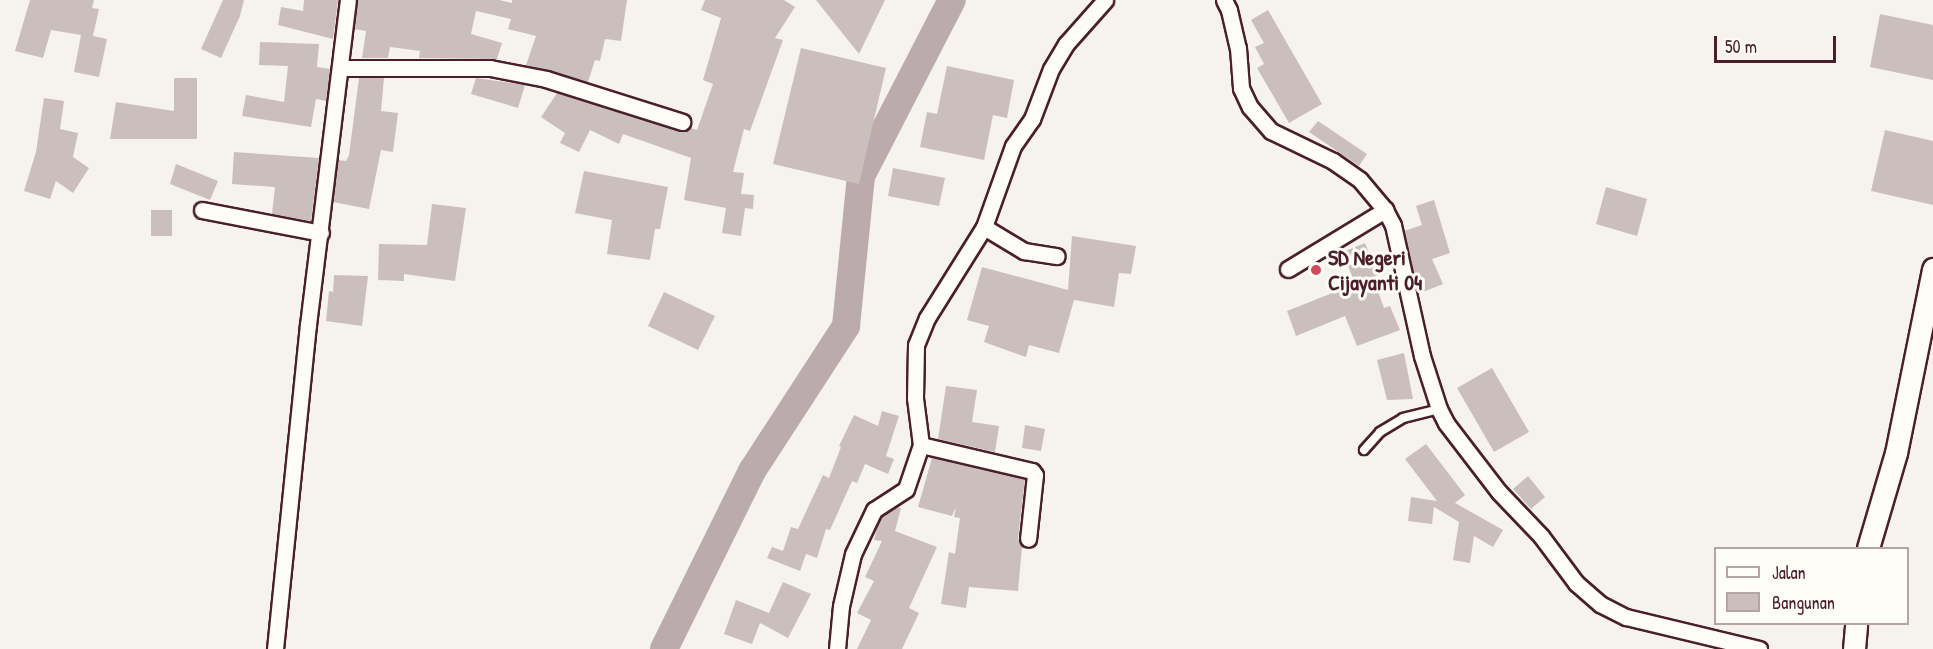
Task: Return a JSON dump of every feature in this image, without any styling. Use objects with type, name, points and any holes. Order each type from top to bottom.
[{"type":"main road","points":[[1869,547],[1896,453],[1933,269]]},
{"type":"main road","points":[[1854,649],[1856,625]]},
{"type":"street","points":[[275,649],[308,325],[348,0]]},
{"type":"street","points":[[837,649],[841,606],[853,554],[874,510],[882,502],[906,489],[921,445],[915,398],[916,345],[927,318],[984,227],[1013,146],[1032,119],[1051,69],[1066,44],[1105,0]]},
{"type":"street","points":[[1224,0],[1229,10],[1238,48],[1241,88],[1250,107],[1271,131],[1333,160],[1360,180],[1385,210],[1393,225],[1422,356],[1439,410],[1446,423],[1499,492],[1541,537],[1576,583],[1600,604],[1626,617],[1759,649]]},
{"type":"street","points":[[340,68],[450,66],[501,70],[546,79],[682,122]]},
{"type":"street","points":[[202,210],[321,233]]},
{"type":"street","points":[[1288,268],[1385,210]]},
{"type":"street","points":[[984,227],[1024,250],[1057,256]]},
{"type":"street","points":[[921,445],[1032,471],[1035,475],[1028,539]]},
{"type":"lane","points":[[1364,450],[1380,432],[1403,418],[1439,410]]},
{"type":"building","points":[[30,0],[94,0],[92,8],[99,9],[93,36],[107,39],[99,77],[74,72],[81,35],[51,30],[43,58],[15,51]]},
{"type":"building","points":[[223,0],[244,0],[240,16],[221,58],[201,49]]},
{"type":"building","points":[[304,0],[338,0],[333,39],[278,25],[281,7],[303,11]]},
{"type":"building","points":[[358,0],[499,0],[512,3],[512,0],[627,0],[621,41],[605,39],[600,61],[595,60],[588,82],[526,65],[536,36],[508,29],[511,19],[476,11],[471,34],[502,43],[497,59],[419,58],[420,51],[390,47],[388,58],[362,58],[366,31],[354,29]]},
{"type":"building","points":[[705,0],[784,0],[795,7],[775,38],[783,40],[750,131],[744,129],[733,172],[744,173],[741,194],[754,195],[753,209],[745,208],[741,236],[722,233],[726,208],[684,200],[691,158],[623,134],[619,144],[590,130],[579,152],[560,143],[565,133],[541,117],[557,93],[679,131],[690,128],[697,130],[713,84],[703,80],[721,18],[701,10]]},
{"type":"building","points":[[816,0],[885,0],[859,54]]},
{"type":"building","points":[[1268,10],[1322,104],[1289,123],[1257,68],[1264,64],[1255,47],[1264,43],[1251,20]]},
{"type":"building","points":[[1880,14],[1933,25],[1933,80],[1870,67]]},
{"type":"building","points":[[260,42],[319,44],[317,67],[330,69],[326,101],[316,99],[311,127],[242,116],[246,95],[284,102],[288,66],[259,65]]},
{"type":"building","points":[[801,48],[886,68],[859,184],[773,164]]},
{"type":"building","points":[[947,66],[1014,80],[1007,118],[993,115],[984,160],[920,147],[927,112],[937,114]]},
{"type":"building","points":[[174,78],[197,78],[197,139],[110,139],[116,102],[174,111]]},
{"type":"building","points":[[359,78],[384,78],[381,111],[398,113],[393,152],[381,150],[369,209],[333,202],[338,160],[346,161],[349,155]]},
{"type":"building","points":[[476,78],[525,85],[518,108],[471,94]]},
{"type":"building","points":[[44,98],[64,101],[60,129],[78,133],[73,157],[89,168],[73,193],[56,181],[50,199],[24,191],[36,152]]},
{"type":"building","points":[[1318,121],[1367,154],[1359,166],[1309,132]]},
{"type":"building","points":[[1885,130],[1933,141],[1933,205],[1871,191]]},
{"type":"building","points":[[234,152],[319,158],[311,221],[272,214],[275,187],[232,184]]},
{"type":"building","points":[[176,164],[218,181],[210,200],[170,184]]},
{"type":"building","points":[[893,168],[945,178],[939,206],[888,196]]},
{"type":"building","points":[[584,171],[668,187],[660,229],[655,229],[650,260],[607,254],[612,220],[575,213]]},
{"type":"building","points":[[1606,187],[1647,199],[1637,236],[1596,224]]},
{"type":"building","points":[[1434,200],[1450,253],[1432,259],[1443,284],[1418,294],[1404,231],[1422,225],[1416,206]]},
{"type":"building","points":[[432,204],[466,208],[455,281],[404,274],[404,281],[378,280],[379,244],[427,245]]},
{"type":"building","points":[[151,210],[172,210],[172,236],[151,236]]},
{"type":"building","points":[[1072,236],[1136,246],[1131,274],[1119,273],[1114,307],[1074,300],[1059,353],[1029,345],[1026,357],[984,342],[989,326],[967,320],[982,267],[1068,290]]},
{"type":"building","points":[[1365,243],[1378,275],[1373,277],[1384,308],[1390,306],[1400,330],[1357,346],[1345,316],[1296,336],[1287,311],[1355,284],[1343,252]]},
{"type":"building","points":[[334,275],[368,276],[362,326],[326,321],[329,291],[333,292]]},
{"type":"building","points":[[664,292],[715,316],[698,350],[648,326]]},
{"type":"building","points":[[1404,353],[1413,399],[1387,400],[1377,360]]},
{"type":"building","points":[[1492,368],[1529,432],[1494,452],[1457,388]]},
{"type":"building","points":[[946,386],[977,390],[972,422],[999,426],[995,452],[938,439]]},
{"type":"building","points":[[882,411],[899,416],[886,456],[894,459],[888,474],[865,464],[857,483],[852,481],[830,530],[826,529],[817,558],[806,554],[800,571],[767,558],[772,547],[783,551],[791,527],[798,529],[823,475],[829,478],[841,447],[839,446],[854,415],[878,426]]},
{"type":"building","points":[[1025,425],[1045,429],[1041,451],[1022,448]]},
{"type":"building","points":[[1426,444],[1465,495],[1455,503],[1503,530],[1493,547],[1474,536],[1470,563],[1453,560],[1459,522],[1434,507],[1432,524],[1408,521],[1411,497],[1437,501],[1405,459]]},
{"type":"building","points":[[932,458],[1025,479],[1018,538],[1022,547],[1018,591],[969,587],[966,608],[941,604],[949,552],[955,554],[960,518],[954,517],[956,507],[952,516],[918,507]]},
{"type":"building","points":[[1528,476],[1545,497],[1531,509],[1513,489]]},
{"type":"building","points":[[896,507],[901,508],[895,531],[937,547],[909,608],[919,613],[902,649],[857,649],[871,620],[857,613],[874,581],[865,577],[882,541],[874,540],[878,525],[882,517]]},
{"type":"building","points":[[783,582],[811,594],[788,638],[760,623],[752,644],[724,634],[736,600],[769,613]]},
{"type":"waterway","points":[[664,649],[752,471],[846,326],[861,176],[952,0]]},
{"type":"place","name":"SD Negeri Cijayanti 04","points":[[1316,270]]}]
